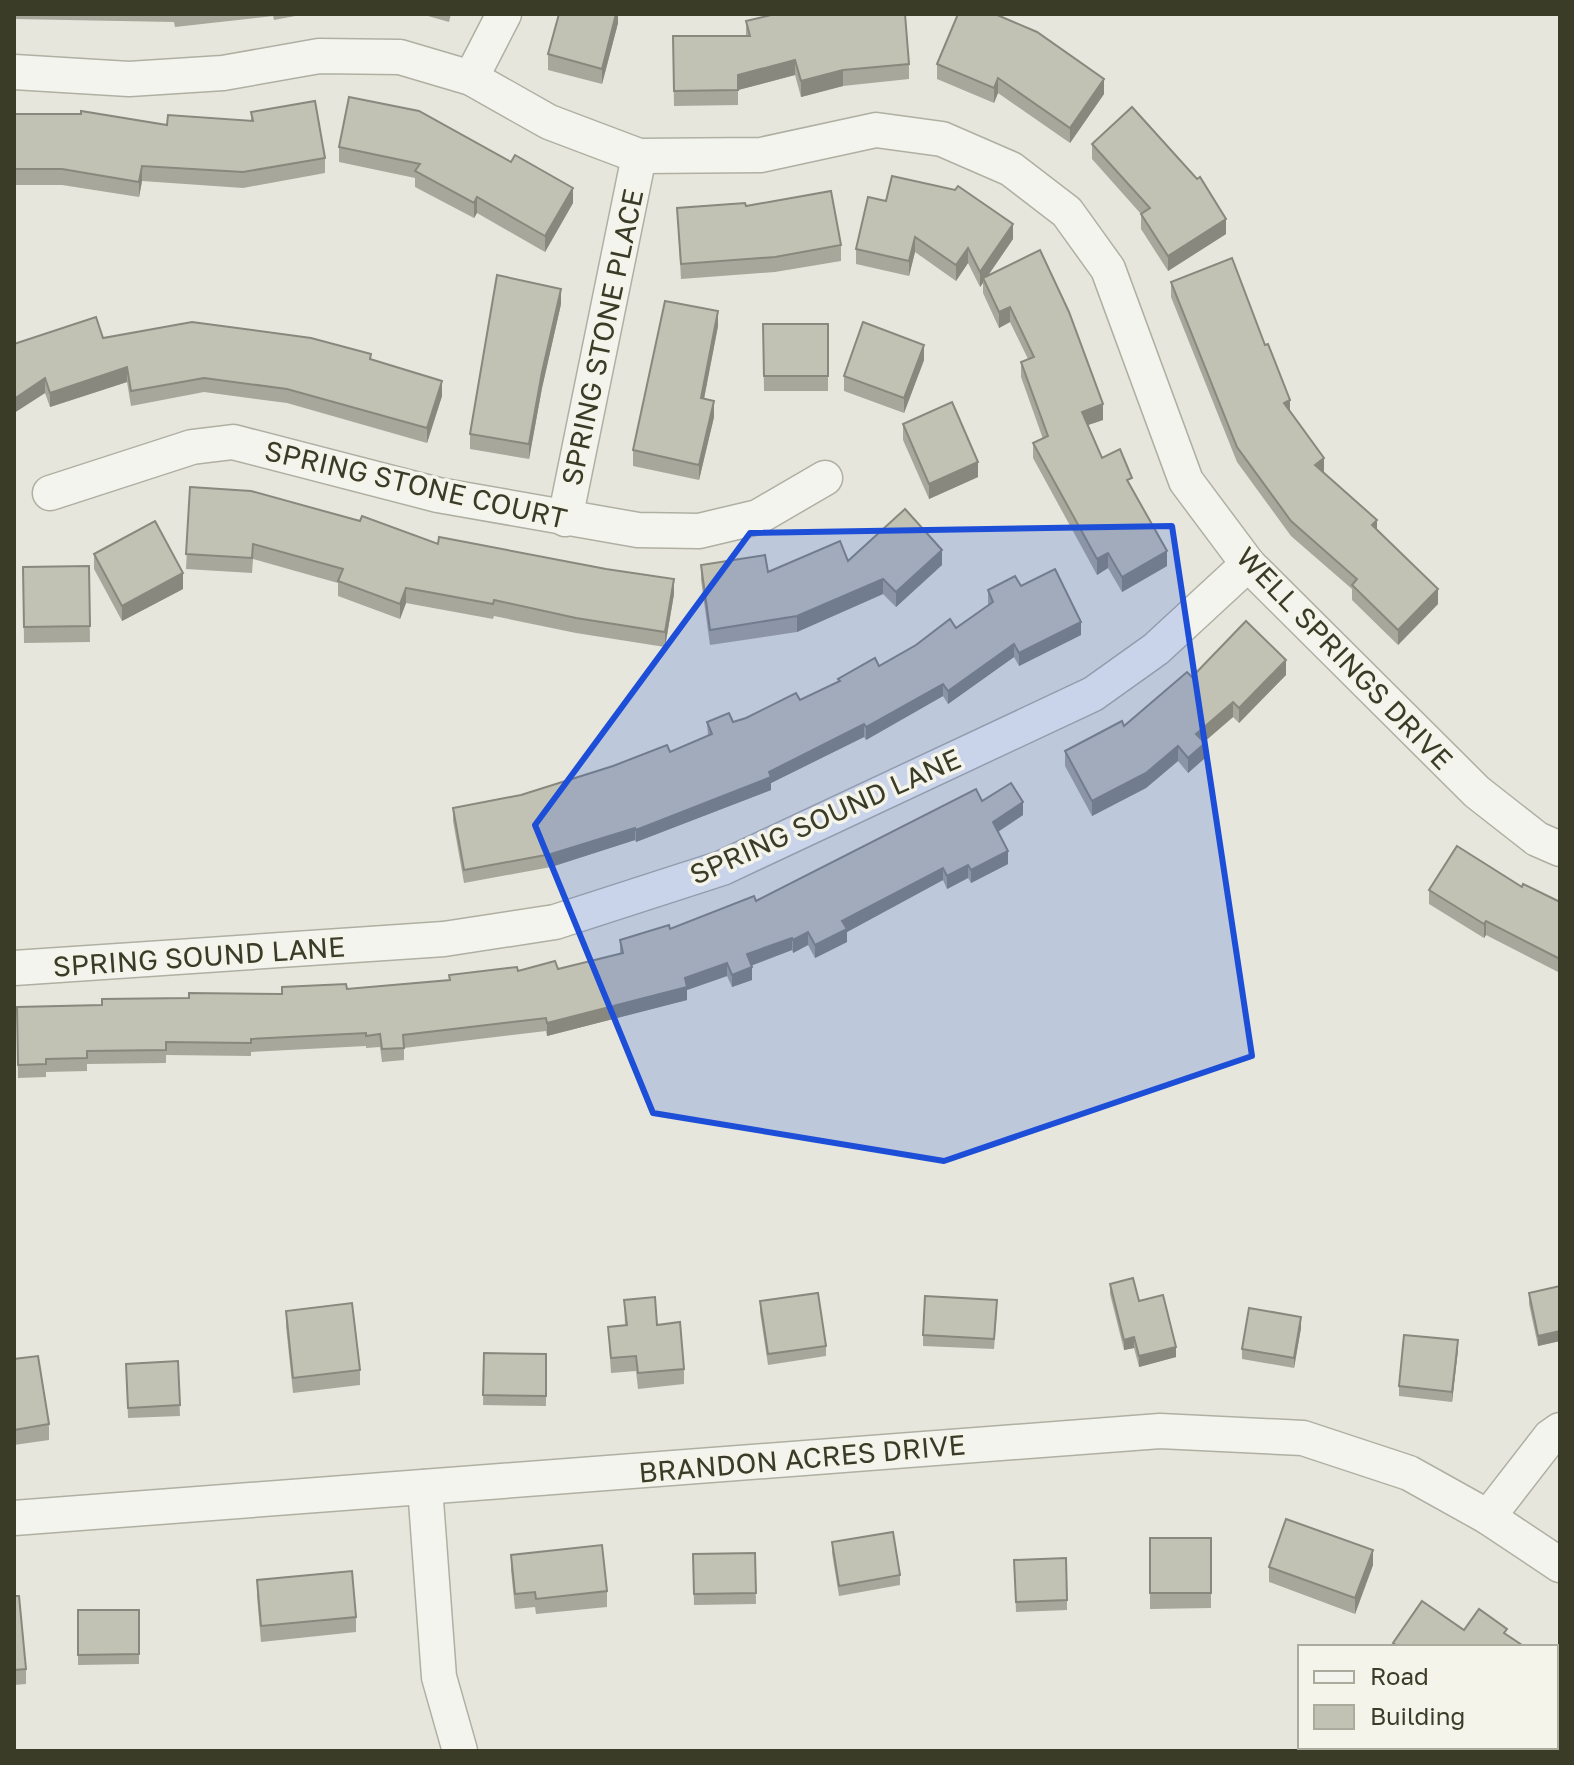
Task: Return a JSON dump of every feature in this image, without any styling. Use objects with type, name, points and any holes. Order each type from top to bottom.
[{"type":"street","points":[[471,78],[504,14]]},
{"type":"street","name":"WELL SPRINGS DRIVE","points":[[14,72],[129,79],[223,73],[319,56],[400,57],[471,78],[549,122],[639,156],[761,155],[876,130],[942,139],[1011,169],[1067,212],[1108,269],[1186,481],[1248,564],[1477,792],[1537,839],[1560,849]]},
{"type":"street","name":"SPRING STONE PLACE","points":[[565,519],[639,156]]},
{"type":"street","name":"SPRING STONE COURT","points":[[50,493],[192,447],[233,442],[438,495],[638,530],[699,531],[758,517],[825,478]]},
{"type":"street","name":"SPRING SOUND LANE","points":[[14,968],[444,939],[555,922],[722,868],[1093,694],[1156,649],[1248,564]]},
{"type":"street","points":[[1488,1517],[1550,1437],[1560,1430]]},
{"type":"street","name":"BRANDON ACRES DRIVE","points":[[14,1518],[1160,1431],[1303,1438],[1409,1473],[1488,1517],[1560,1565]]},
{"type":"street","points":[[425,1487],[439,1677],[460,1751]]},
{"type":"highlighted area","points":[[1172,526],[1252,1056],[944,1161],[653,1113],[535,825],[750,533]]},
{"type":"building","points":[[559,14],[616,14],[602,69],[548,54]]},
{"type":"building","points":[[775,14],[905,14],[909,64],[843,70],[801,81],[795,60],[738,75],[738,90],[674,91],[673,36],[750,36],[746,21]]},
{"type":"building","points":[[958,14],[995,14],[1037,32],[1104,79],[1070,128],[998,78],[994,88],[937,64]]},
{"type":"building","points":[[349,97],[419,111],[511,162],[515,155],[573,188],[545,236],[477,197],[474,203],[415,171],[420,164],[339,147]]},
{"type":"building","points":[[315,101],[325,158],[243,172],[142,166],[139,182],[62,169],[14,169],[14,114],[81,114],[81,111],[167,125],[168,115],[253,121],[251,112]]},
{"type":"building","points":[[1132,107],[1197,179],[1200,177],[1226,219],[1168,256],[1141,214],[1150,208],[1092,144]]},
{"type":"building","points":[[892,176],[955,190],[958,186],[1013,224],[980,272],[968,248],[956,265],[915,237],[909,261],[856,249],[868,197],[886,201]]},
{"type":"building","points":[[831,191],[841,245],[775,257],[681,264],[677,208],[745,203],[746,206]]},
{"type":"building","points":[[1040,250],[1069,312],[1103,404],[1082,412],[1102,458],[1120,449],[1132,478],[1127,480],[1167,551],[1122,577],[1108,553],[1097,559],[1033,443],[1048,436],[1021,362],[1034,357],[1010,307],[999,312],[983,278]]},
{"type":"building","points":[[1232,258],[1290,400],[1284,403],[1324,458],[1315,465],[1377,520],[1372,525],[1438,589],[1398,630],[1352,585],[1357,579],[1291,521],[1237,447],[1171,282]]},
{"type":"building","points":[[497,275],[561,289],[529,444],[470,434]]},
{"type":"building","points":[[665,301],[718,311],[701,398],[714,401],[699,465],[633,450]]},
{"type":"building","points":[[96,317],[103,338],[192,322],[311,338],[371,354],[370,359],[442,381],[427,428],[287,389],[204,378],[131,391],[127,367],[50,393],[45,378],[14,399],[14,344]]},
{"type":"building","points":[[863,322],[924,345],[904,398],[844,376]]},
{"type":"building","points":[[763,324],[828,324],[828,376],[764,376]]},
{"type":"building","points":[[952,402],[978,462],[929,484],[903,424]]},
{"type":"building","points":[[190,487],[251,491],[360,521],[362,516],[438,544],[439,537],[674,579],[665,632],[576,618],[494,600],[493,604],[406,588],[400,604],[338,581],[343,569],[253,544],[252,558],[186,554]]},
{"type":"building","points":[[905,509],[942,550],[896,592],[883,579],[797,616],[710,630],[701,565],[765,555],[768,572],[840,541],[848,561]]},
{"type":"building","points":[[155,521],[183,573],[122,606],[94,554]]},
{"type":"building","points":[[89,566],[90,626],[24,627],[23,567]]},
{"type":"building","points":[[1055,569],[1081,622],[1019,653],[1014,644],[948,691],[943,684],[866,727],[864,724],[769,772],[771,777],[636,830],[551,854],[464,870],[453,808],[521,795],[667,745],[670,752],[712,734],[707,722],[729,713],[733,722],[746,718],[796,693],[800,700],[840,681],[838,679],[875,658],[879,666],[916,645],[950,619],[956,628],[993,602],[988,590],[1015,576],[1021,586]]},
{"type":"building","points":[[1246,621],[1286,660],[1239,708],[1233,702],[1196,734],[1205,743],[1188,758],[1178,746],[1146,773],[1092,801],[1065,751],[1122,721],[1124,726],[1187,672],[1192,677]]},
{"type":"building","points":[[1011,783],[1023,802],[993,822],[1008,851],[971,870],[968,865],[947,876],[943,868],[842,921],[847,929],[815,945],[808,932],[793,940],[747,954],[752,967],[732,975],[727,963],[685,978],[687,987],[547,1023],[546,1018],[403,1035],[404,1048],[382,1049],[380,1034],[366,1036],[366,1033],[251,1039],[251,1043],[166,1042],[166,1050],[87,1051],[87,1058],[46,1059],[46,1064],[18,1065],[17,1007],[102,1005],[102,999],[189,998],[189,993],[282,994],[282,987],[346,984],[347,989],[450,980],[449,975],[517,967],[518,971],[555,961],[558,969],[623,953],[620,940],[669,925],[670,929],[754,896],[756,901],[976,789],[982,801]]},
{"type":"building","points":[[1457,846],[1522,887],[1523,884],[1560,902],[1560,959],[1486,921],[1484,924],[1429,890]]},
{"type":"building","points":[[1133,1278],[1139,1301],[1163,1295],[1176,1347],[1139,1356],[1134,1337],[1124,1340],[1110,1284]]},
{"type":"building","points":[[1560,1286],[1560,1331],[1538,1336],[1529,1293]]},
{"type":"building","points":[[818,1293],[826,1346],[768,1354],[760,1301]]},
{"type":"building","points":[[925,1296],[997,1300],[994,1339],[923,1335]]},
{"type":"building","points":[[655,1297],[657,1325],[680,1322],[684,1369],[638,1373],[636,1356],[611,1358],[608,1327],[627,1325],[624,1300]]},
{"type":"building","points":[[352,1303],[360,1370],[293,1378],[286,1311]]},
{"type":"building","points":[[1249,1308],[1301,1317],[1294,1358],[1242,1349]]},
{"type":"building","points":[[1404,1335],[1458,1340],[1452,1392],[1399,1386]]},
{"type":"building","points":[[484,1353],[546,1354],[546,1396],[483,1395]]},
{"type":"building","points":[[38,1356],[49,1424],[14,1430],[14,1359]]},
{"type":"building","points":[[178,1361],[180,1405],[128,1408],[126,1364]]},
{"type":"building","points":[[1286,1519],[1373,1550],[1355,1598],[1269,1567]]},
{"type":"building","points":[[893,1532],[900,1575],[839,1586],[832,1542]]},
{"type":"building","points":[[1150,1538],[1211,1538],[1211,1593],[1150,1593]]},
{"type":"building","points":[[602,1545],[607,1591],[536,1599],[535,1592],[515,1594],[511,1555]]},
{"type":"building","points":[[755,1553],[756,1593],[694,1594],[693,1554]]},
{"type":"building","points":[[1066,1558],[1067,1600],[1016,1602],[1014,1560]]},
{"type":"building","points":[[352,1571],[356,1617],[261,1626],[257,1580]]},
{"type":"building","points":[[14,1596],[19,1596],[26,1669],[14,1670]]},
{"type":"building","points":[[1422,1601],[1464,1630],[1479,1609],[1507,1629],[1504,1633],[1522,1645],[1396,1645],[1393,1643]]},
{"type":"building","points":[[78,1610],[139,1610],[139,1654],[78,1655]]},
{"type":"building","points":[[1558,1670],[1560,1672],[1560,1731],[1558,1730]]}]
